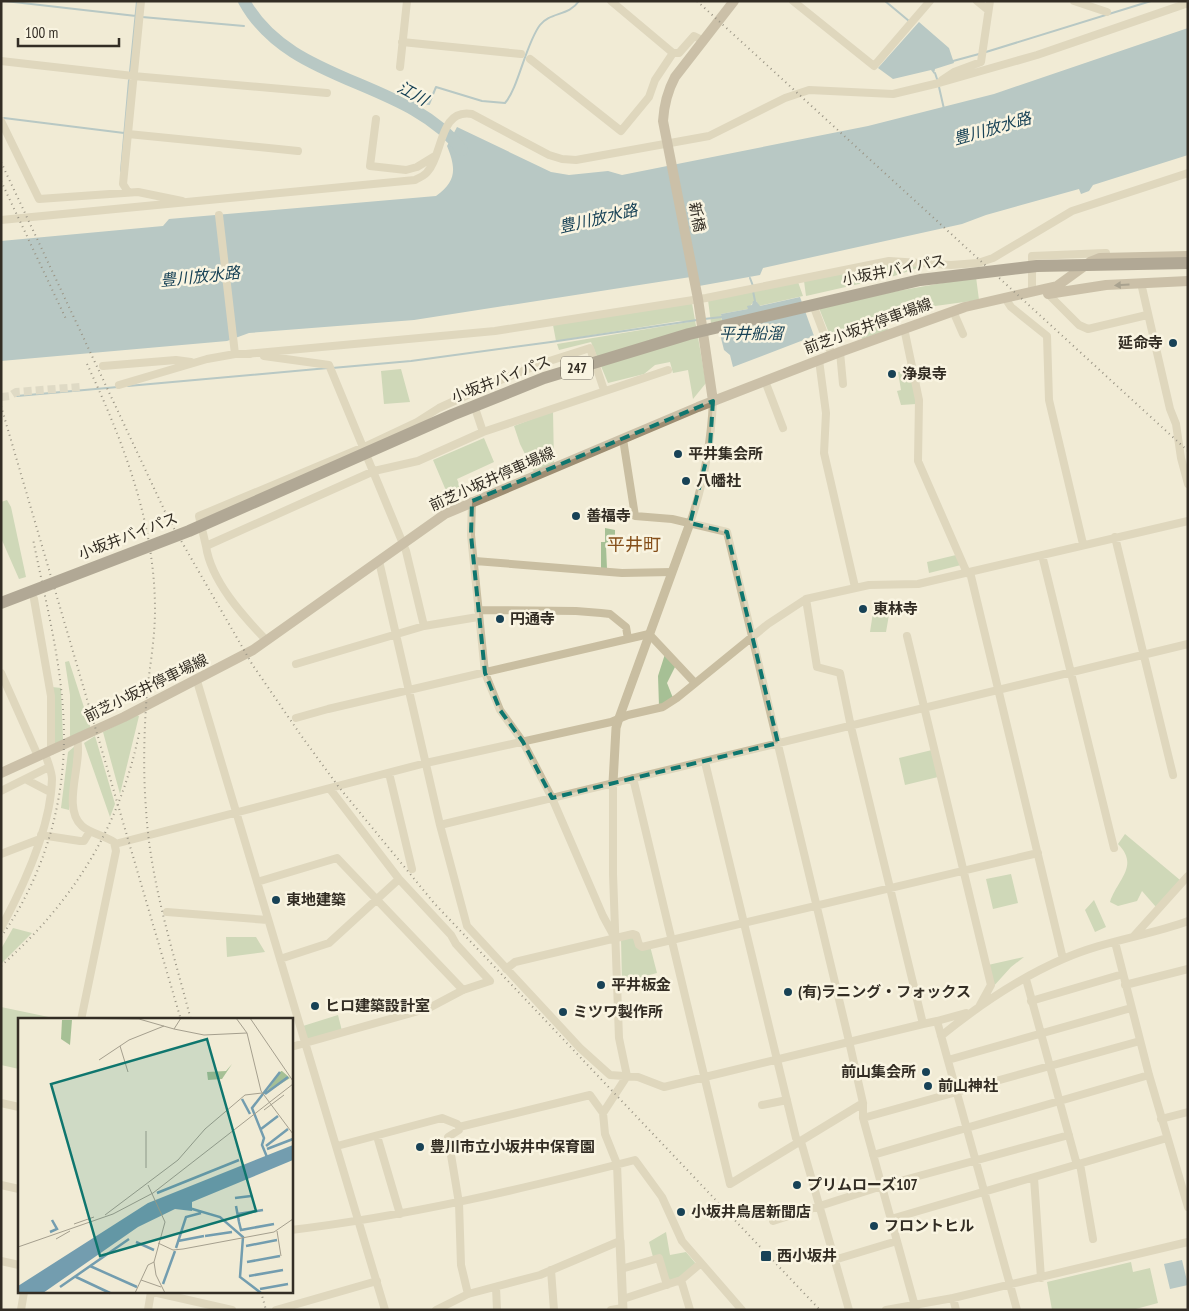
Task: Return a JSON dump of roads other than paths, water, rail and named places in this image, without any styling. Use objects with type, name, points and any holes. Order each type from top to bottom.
[{"type":"highway","name":"小坂井バイパス","points":[[1,603],[188,531],[452,415],[544,378],[689,334],[920,280],[1037,266],[1188,263]]},
{"type":"main road","name":"新橋","points":[[713,401],[697,297],[663,121],[668,90],[674,77],[734,1]]},
{"type":"main road","name":"前芝小坂井停車場線","points":[[1,774],[196,681],[266,640],[446,514],[472,502],[713,401],[836,353],[953,311],[1057,286],[1090,262],[1100,258],[1188,256]]},
{"type":"main road","name":"前芝小坂井停車場線","points":[[1005,298],[1106,286],[1188,281]]},
{"type":"street","points":[[128,192],[123,184],[141,1]]},
{"type":"street","points":[[400,67],[407,1]]},
{"type":"street","points":[[611,1],[673,53]]},
{"type":"street","points":[[793,1],[874,66],[930,1]]},
{"type":"street","points":[[977,1],[988,10]]},
{"type":"street","points":[[939,83],[954,72],[981,62],[990,1]]},
{"type":"street","points":[[1074,1],[1107,12]]},
{"type":"street","points":[[1,220],[415,180],[430,170],[440,140],[451,121],[456,115],[464,112],[472,114],[549,155],[562,159],[576,160],[668,145],[709,136],[785,98],[808,90],[893,94],[1036,55],[1188,3]]},
{"type":"street","points":[[530,59],[621,131],[649,98],[655,80],[673,53],[679,52],[694,36],[704,41]]},
{"type":"street","points":[[402,42],[521,54]]},
{"type":"street","points":[[1,61],[133,76],[327,93]]},
{"type":"street","points":[[376,119],[370,166],[406,170],[417,167],[435,156]]},
{"type":"street","points":[[1,121],[39,199],[138,192],[189,202]]},
{"type":"street","points":[[128,134],[298,151]]},
{"type":"street","points":[[246,354],[485,332],[697,297],[889,261],[978,264],[993,258],[1072,211],[1188,173]]},
{"type":"street","points":[[219,215],[235,352]]},
{"type":"street","points":[[1032,291],[1032,256],[1188,251]]},
{"type":"street","points":[[1141,284],[1170,409],[1176,424],[1180,458],[1188,484]]},
{"type":"street","points":[[1048,294],[1079,325],[1088,329],[1147,315]]},
{"type":"street","points":[[1005,298],[1011,307],[1047,336],[1049,400],[1083,544]]},
{"type":"street","points":[[815,310],[836,353],[843,384]]},
{"type":"street","points":[[953,311],[963,334]]},
{"type":"street","points":[[904,328],[919,400],[918,461],[969,572],[1063,959]]},
{"type":"street","points":[[266,640],[234,606],[208,556],[199,516],[364,447],[481,388],[540,364],[590,348],[604,390]]},
{"type":"street","points":[[119,385],[193,362],[235,352],[329,364],[402,544],[424,626]]},
{"type":"street","points":[[103,366],[176,360],[193,362]]},
{"type":"street","points":[[818,360],[826,412],[824,453],[855,587]]},
{"type":"street","points":[[206,546],[374,471],[418,460],[484,432],[668,370]]},
{"type":"street","points":[[765,381],[783,428]]},
{"type":"street","points":[[603,1114],[627,1076],[619,1038],[615,938],[613,783],[616,728],[698,498],[710,446],[713,401]]},
{"type":"street","points":[[476,410],[484,432]]},
{"type":"street","points":[[623,439],[635,516],[672,518],[727,532],[849,1041],[863,1103],[863,1118],[915,1307]]},
{"type":"street","points":[[472,502],[472,535],[485,673],[500,710],[522,742],[552,798],[603,916],[615,938]]},
{"type":"street","points":[[77,738],[79,751],[73,811],[78,821],[90,831],[104,836],[115,844],[426,763],[599,725],[663,707],[806,599],[855,587],[910,586],[1188,520]]},
{"type":"street","points":[[1115,537],[1173,775]]},
{"type":"street","points":[[1042,555],[1114,848]]},
{"type":"street","points":[[379,561],[440,825],[467,926],[580,1048],[610,1075],[638,1077],[664,1087],[971,1012]]},
{"type":"street","points":[[475,561],[622,573],[672,572]]},
{"type":"street","points":[[34,599],[51,696],[45,753]]},
{"type":"street","points":[[806,599],[817,667],[840,673],[851,727],[923,1024]]},
{"type":"street","points":[[296,664],[397,633],[478,613],[576,610],[610,614],[626,627],[628,639]]},
{"type":"street","points":[[296,718],[328,708],[409,691],[649,634]]},
{"type":"street","points":[[649,634],[695,683]]},
{"type":"street","points":[[907,636],[991,985],[981,999],[980,1005]]},
{"type":"street","points":[[440,825],[1188,644]]},
{"type":"street","points":[[1,673],[45,753],[52,778],[40,837],[25,880],[1,928]]},
{"type":"street","points":[[196,681],[385,1310]]},
{"type":"street","points":[[705,762],[796,1138],[802,1145],[850,1310]]},
{"type":"street","points":[[1,791],[49,767]]},
{"type":"street","points":[[389,773],[412,869]]},
{"type":"street","points":[[633,778],[730,1184],[863,1103]]},
{"type":"street","points":[[26,780],[50,792]]},
{"type":"street","points":[[292,1047],[429,1008],[463,990],[490,981],[456,944],[451,935],[399,879],[330,789]]},
{"type":"street","points":[[1,854],[40,837],[84,841],[90,831]]},
{"type":"street","points":[[81,1018],[115,855],[115,844]]},
{"type":"street","points":[[506,969],[515,962],[615,938],[635,934],[640,947],[1038,853]]},
{"type":"street","points":[[257,882],[337,858],[463,990]]},
{"type":"street","points":[[1134,936],[1188,876]]},
{"type":"street","points":[[280,959],[329,943],[399,879]]},
{"type":"street","points":[[167,912],[268,920]]},
{"type":"street","points":[[941,1036],[980,1005],[1063,959],[1134,936],[1171,928],[1188,921]]},
{"type":"street","points":[[1114,942],[1148,1075],[1188,1207]]},
{"type":"street","points":[[1125,985],[1188,969]]},
{"type":"street","points":[[1031,1001],[1123,974]]},
{"type":"street","points":[[1026,980],[1058,1100],[1079,1165],[1093,1239]]},
{"type":"street","points":[[948,1060],[1131,1008]]},
{"type":"street","points":[[937,1021],[1017,1310]]},
{"type":"street","points":[[863,1118],[1140,1041]]},
{"type":"street","points":[[874,1155],[1148,1075]]},
{"type":"street","points":[[468,1294],[461,1265],[460,1203],[448,1137],[459,1130],[459,1127],[590,1095],[603,1114],[605,1134],[617,1164],[623,1306]]},
{"type":"street","points":[[762,1104],[787,1100]]},
{"type":"street","points":[[1,1103],[18,1107]]},
{"type":"street","points":[[1161,1119],[1188,1112]]},
{"type":"street","points":[[337,1146],[442,1118],[458,1124],[459,1127]]},
{"type":"street","points":[[773,1221],[882,1186],[1069,1135]]},
{"type":"street","points":[[377,1136],[400,1214]]},
{"type":"street","points":[[891,1219],[1167,1138]]},
{"type":"street","points":[[292,1230],[460,1203],[635,1160],[662,1197],[682,1241],[742,1310]]},
{"type":"street","points":[[1034,1178],[1041,1278]]},
{"type":"street","points":[[1,1185],[18,1189]]},
{"type":"street","points":[[436,1310],[468,1294],[551,1270],[620,1241]]},
{"type":"street","points":[[834,1260],[897,1241]]},
{"type":"street","points":[[886,1310],[915,1307],[1188,1242]]},
{"type":"street","points":[[621,1269],[659,1258],[667,1285]]},
{"type":"street","points":[[1,1261],[18,1264]]},
{"type":"street","points":[[610,1310],[681,1280],[701,1263]]},
{"type":"street","points":[[551,1270],[554,1310]]},
{"type":"street","points":[[681,1280],[690,1310]]},
{"type":"street","points":[[276,1310],[377,1281]]},
{"type":"street","points":[[496,1287],[497,1310]]},
{"type":"street","points":[[21,1310],[24,1294]]},
{"type":"street","points":[[148,1310],[152,1294]]},
{"type":"street","points":[[161,1294],[232,1310]]},
{"type":"street","points":[[953,1298],[956,1310]]},
{"type":"water","points":[[919,22],[949,48],[954,63],[935,69],[934,74],[931,70],[893,79],[878,68]]},
{"type":"water","name":"豊川放水路","points":[[1188,28],[1188,155],[1093,185],[1089,191],[1081,194],[1079,189],[986,215],[962,224],[763,268],[760,275],[699,286],[697,276],[414,320],[249,333],[227,341],[1,361],[1,241],[163,226],[169,219],[436,196],[448,185],[453,174],[452,161],[447,146],[457,127],[551,172],[569,175],[608,171],[622,175],[868,126],[994,94]]},
{"type":"water","name":"平井船溜","points":[[800,297],[814,336],[733,367],[730,355],[724,350],[720,334],[724,332],[721,314],[748,309],[747,306],[752,305],[753,301],[756,301],[760,306]]},
{"type":"water","points":[[1182,1260],[1188,1285],[1170,1289],[1164,1264]]},
{"type":"waterway","points":[[5,1],[136,16]]},
{"type":"waterway","points":[[130,72],[137,1]]},
{"type":"waterway","name":"江川","points":[[244,1],[264,29],[290,50],[318,66],[411,108],[438,126],[462,150]]},
{"type":"waterway","points":[[392,99],[429,104],[436,87],[482,101],[505,103],[514,87],[530,43],[540,25],[549,18],[575,6],[579,1]]},
{"type":"waterway","points":[[885,1],[909,21]]},
{"type":"waterway","points":[[986,52],[1151,1]]},
{"type":"waterway","points":[[142,17],[244,26]]},
{"type":"waterway","points":[[953,61],[979,54]]},
{"type":"waterway","points":[[935,73],[937,79]]},
{"type":"waterway","points":[[121,171],[129,80]]},
{"type":"waterway","points":[[939,87],[944,109]]},
{"type":"waterway","points":[[4,118],[124,133]]},
{"type":"waterway","points":[[750,278],[753,286]]},
{"type":"waterway","points":[[753,291],[755,301]]},
{"type":"waterway","points":[[704,319],[722,317]]},
{"type":"waterway","points":[[332,368],[411,361],[697,320]]},
{"type":"waterway","points":[[128,386],[328,368]]},
{"type":"waterway","points":[[17,396],[118,387]]},
{"type":"tunnel","points":[[1,397],[10,396],[16,392],[80,387]]},
{"type":"railway","points":[[697,1],[1188,451]]},
{"type":"railway","points":[[1,162],[168,518],[252,664],[300,734],[338,786],[434,903],[820,1310]]},
{"type":"railway","points":[[1,181],[66,319]]},
{"type":"railway","points":[[87,364],[124,453],[143,514],[149,546],[154,578],[155,610],[145,736],[144,780],[148,836],[163,916],[190,1018]]},
{"type":"railway","points":[[1,406],[180,1018]]},
{"type":"railway","points":[[1,937],[28,891],[48,842],[55,816],[63,764],[63,712],[58,662],[33,539]]},
{"type":"railway","points":[[1,966],[51,915],[91,859],[121,797],[132,764],[140,729]]},
{"type":"railway","points":[[262,1294],[266,1310]]},
{"type":"place","name":"延命寺","points":[[1173,343]]},
{"type":"place","name":"浄泉寺","points":[[892,374]]},
{"type":"place","name":"平井集会所","points":[[678,454]]},
{"type":"place","name":"八幡社","points":[[686,481]]},
{"type":"place","name":"善福寺","points":[[576,516]]},
{"type":"place","name":"東林寺","points":[[863,609]]},
{"type":"place","name":"円通寺","points":[[500,619]]},
{"type":"place","name":"東地建築","points":[[276,900]]},
{"type":"place","name":"平井板金","points":[[601,985]]},
{"type":"place","name":"(有)ラニング・フォックス","points":[[788,992]]},
{"type":"place","name":"ヒロ建築設計室","points":[[315,1006]]},
{"type":"place","name":"ミツワ製作所","points":[[563,1012]]},
{"type":"place","name":"前山集会所","points":[[926,1072]]},
{"type":"place","name":"前山神社","points":[[928,1086]]},
{"type":"place","name":"豊川市立小坂井中保育園","points":[[420,1147]]},
{"type":"place","name":"プリムローズ107","points":[[797,1185]]},
{"type":"place","name":"小坂井鳥居新聞店","points":[[681,1212]]},
{"type":"place","name":"フロントヒル","points":[[874,1226]]},
{"type":"place","name":"西小坂井","points":[[766,1256]]},
{"type":"district","name":"平井町","points":[[634,545]]}]
